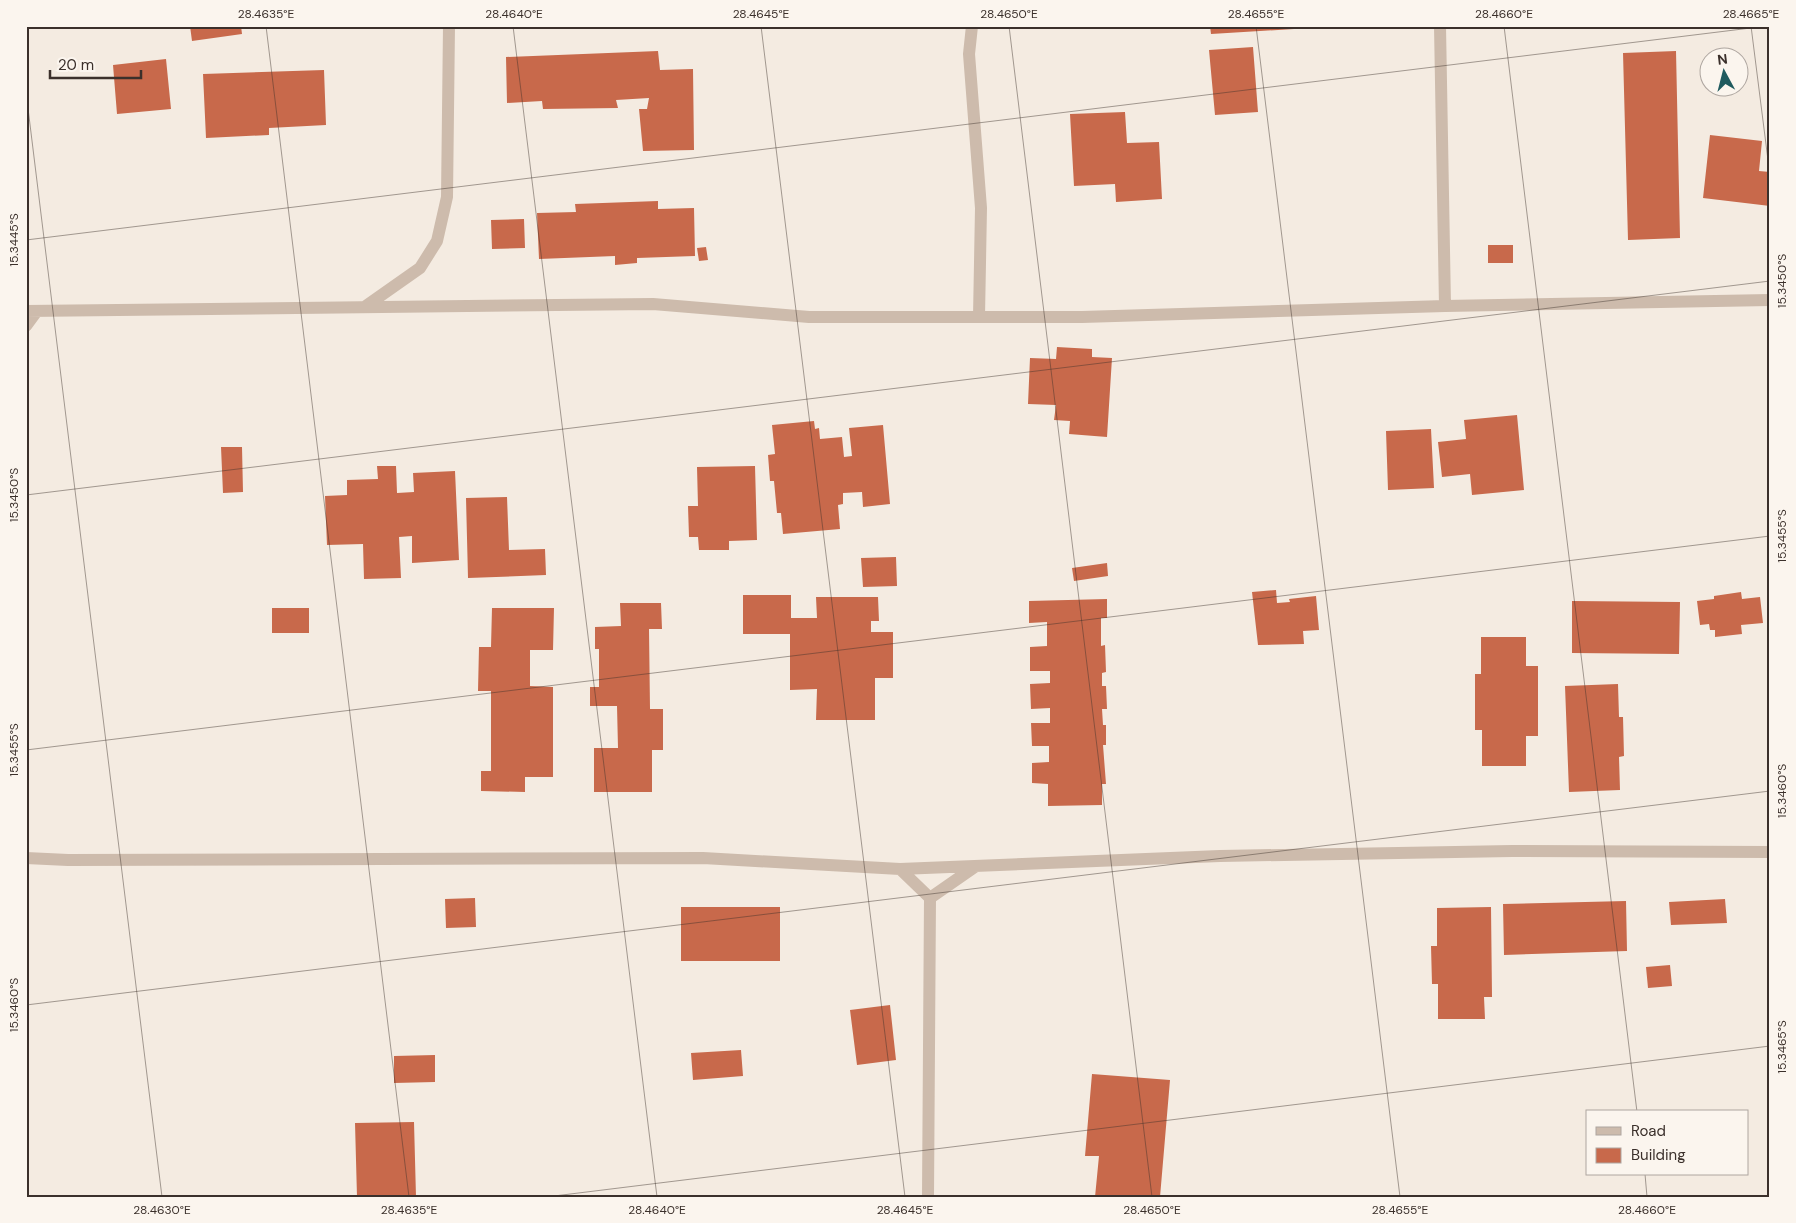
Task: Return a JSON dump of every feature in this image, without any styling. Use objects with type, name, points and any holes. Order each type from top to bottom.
[{"type":"street","points":[[366,306],[420,268],[437,241],[447,197],[449,26]]},
{"type":"street","points":[[972,26],[969,54],[981,208],[979,317]]},
{"type":"street","points":[[1440,26],[1445,306]]},
{"type":"street","points":[[26,326],[32,311],[366,306],[654,304],[809,317],[1082,318],[1445,306],[1770,300]]},
{"type":"street","points":[[26,858],[68,860],[703,858],[900,868],[1240,855],[1512,851],[1770,852]]},
{"type":"street","points":[[930,898],[976,866]]},
{"type":"street","points":[[900,868],[930,898],[928,1197]]},
{"type":"building","points":[[190,26],[241,26],[242,34],[192,41]]},
{"type":"building","points":[[1210,26],[1310,26],[1310,28],[1211,34]]},
{"type":"building","points":[[1253,47],[1258,112],[1215,115],[1209,50]]},
{"type":"building","points":[[658,51],[660,70],[693,69],[694,150],[643,151],[639,109],[647,109],[649,98],[616,100],[618,108],[543,109],[542,101],[507,103],[506,57]]},
{"type":"building","points":[[1676,51],[1680,238],[1628,240],[1623,53]]},
{"type":"building","points":[[166,59],[171,109],[117,114],[113,65]]},
{"type":"building","points":[[324,70],[326,125],[269,128],[269,135],[206,138],[203,74]]},
{"type":"building","points":[[1125,112],[1127,143],[1159,142],[1162,199],[1116,202],[1115,184],[1074,186],[1070,114]]},
{"type":"building","points":[[1710,135],[1762,141],[1759,171],[1770,172],[1770,206],[1703,198]]},
{"type":"building","points":[[658,201],[658,209],[694,208],[695,256],[637,258],[637,263],[615,265],[615,256],[539,259],[537,213],[576,212],[575,204]]},
{"type":"building","points":[[524,219],[525,248],[492,249],[491,220]]},
{"type":"building","points":[[1488,245],[1513,245],[1513,263],[1488,263]]},
{"type":"building","points":[[706,247],[708,260],[699,261],[697,248]]},
{"type":"building","points":[[1057,347],[1092,349],[1092,357],[1112,358],[1107,437],[1069,434],[1070,421],[1054,420],[1056,405],[1028,404],[1030,358],[1056,359]]},
{"type":"building","points":[[1517,415],[1524,490],[1472,495],[1470,474],[1442,477],[1438,442],[1466,439],[1464,420]]},
{"type":"building","points":[[814,421],[815,429],[819,428],[820,439],[842,437],[844,457],[852,456],[849,428],[883,425],[890,504],[863,507],[862,492],[843,493],[843,504],[838,505],[840,529],[783,534],[781,513],[777,513],[774,481],[770,481],[768,455],[775,454],[772,425]]},
{"type":"building","points":[[1431,429],[1434,488],[1388,490],[1386,431]]},
{"type":"building","points":[[221,447],[242,447],[243,492],[223,493]]},
{"type":"building","points":[[377,466],[396,466],[397,493],[414,492],[413,473],[455,471],[459,560],[412,563],[412,536],[399,537],[401,578],[364,579],[363,544],[327,545],[325,496],[347,495],[347,480],[378,479]]},
{"type":"building","points":[[755,466],[757,540],[729,541],[729,550],[699,550],[698,537],[689,537],[688,506],[698,506],[697,467]]},
{"type":"building","points":[[507,497],[509,550],[545,549],[546,575],[468,578],[466,498]]},
{"type":"building","points":[[896,557],[897,586],[863,587],[861,558]]},
{"type":"building","points":[[1107,563],[1108,576],[1074,581],[1072,568]]},
{"type":"building","points":[[1276,590],[1277,603],[1290,602],[1289,599],[1316,596],[1319,630],[1303,631],[1304,644],[1258,645],[1252,592]]},
{"type":"building","points":[[1741,592],[1742,599],[1760,597],[1763,623],[1741,625],[1742,634],[1715,637],[1715,630],[1710,630],[1709,624],[1700,625],[1697,601]]},
{"type":"building","points":[[743,595],[791,595],[791,618],[817,618],[816,597],[878,597],[879,621],[871,621],[871,632],[893,632],[893,678],[875,678],[875,720],[816,720],[817,689],[790,690],[790,634],[743,634]]},
{"type":"building","points":[[1107,599],[1107,618],[1101,618],[1101,646],[1105,645],[1106,672],[1102,673],[1102,686],[1106,686],[1107,709],[1102,709],[1103,725],[1106,725],[1106,745],[1103,745],[1106,784],[1102,784],[1102,805],[1048,806],[1048,784],[1032,783],[1032,763],[1049,762],[1049,746],[1032,746],[1031,723],[1050,723],[1050,708],[1031,709],[1030,684],[1050,683],[1050,671],[1030,671],[1030,647],[1047,646],[1047,622],[1029,623],[1029,601]]},
{"type":"building","points":[[1572,601],[1680,602],[1679,654],[1572,653]]},
{"type":"building","points":[[620,603],[661,603],[662,629],[649,629],[650,709],[663,709],[663,750],[652,750],[652,792],[594,792],[594,748],[618,748],[617,706],[590,706],[590,687],[599,687],[599,649],[595,649],[595,627],[621,626]]},
{"type":"building","points":[[272,608],[309,608],[309,633],[272,633]]},
{"type":"building","points":[[492,608],[554,608],[553,650],[530,650],[530,686],[553,687],[553,777],[525,777],[525,792],[481,791],[481,771],[491,771],[491,691],[478,691],[479,647],[491,647]]},
{"type":"building","points":[[1481,637],[1526,637],[1526,666],[1538,666],[1538,736],[1526,736],[1526,766],[1482,766],[1482,730],[1475,730],[1475,674],[1481,674]]},
{"type":"building","points":[[1618,684],[1619,717],[1623,717],[1624,756],[1619,757],[1620,790],[1569,792],[1565,686]]},
{"type":"building","points":[[475,898],[476,927],[446,928],[445,899]]},
{"type":"building","points":[[1725,899],[1727,923],[1671,925],[1669,902]]},
{"type":"building","points":[[1626,901],[1627,951],[1504,955],[1503,904]]},
{"type":"building","points":[[681,907],[780,907],[780,961],[681,961]]},
{"type":"building","points":[[1491,907],[1492,997],[1484,997],[1485,1019],[1438,1019],[1438,984],[1432,984],[1431,946],[1437,946],[1437,908]]},
{"type":"building","points":[[1670,965],[1672,986],[1648,988],[1646,967]]},
{"type":"building","points":[[890,1005],[896,1060],[857,1065],[850,1010]]},
{"type":"building","points":[[741,1050],[743,1076],[693,1080],[691,1053]]},
{"type":"building","points":[[435,1055],[435,1082],[394,1083],[394,1056]]},
{"type":"building","points":[[1092,1074],[1170,1080],[1160,1197],[1095,1197],[1099,1156],[1085,1156]]},
{"type":"building","points":[[414,1122],[416,1197],[357,1197],[355,1123]]}]
